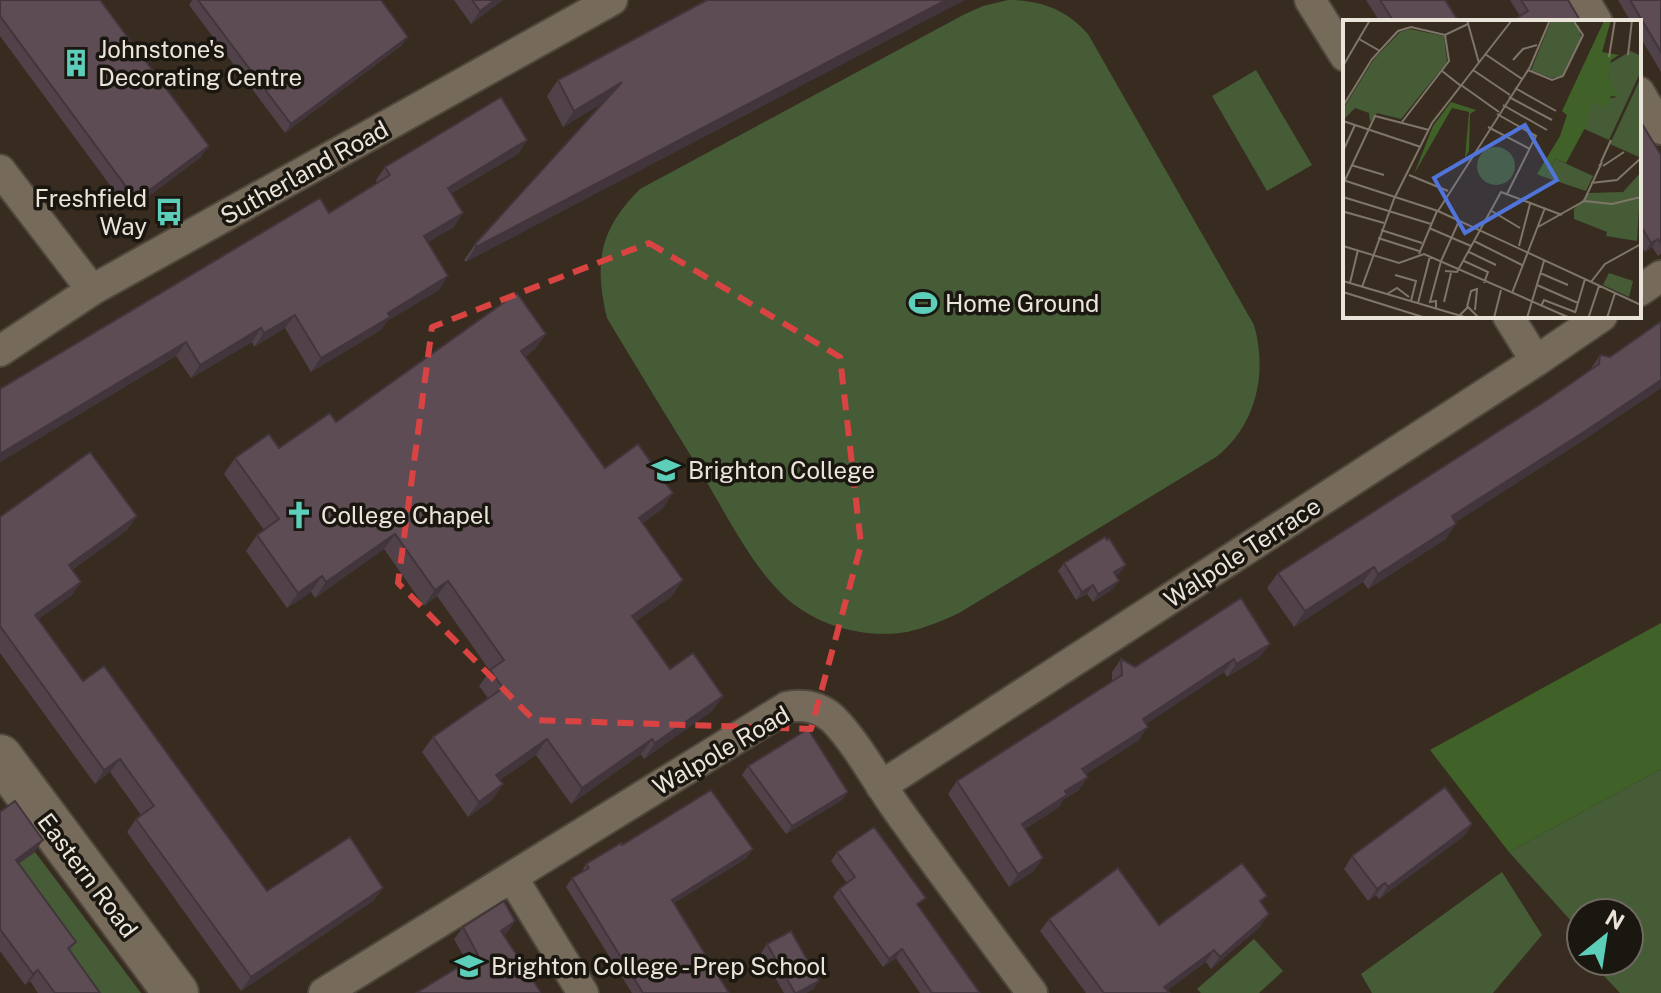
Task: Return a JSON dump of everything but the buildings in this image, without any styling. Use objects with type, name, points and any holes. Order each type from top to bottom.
[{"type":"street","name":"Sutherland Road","points":[[0,351],[92,290],[612,0]]},
{"type":"street","points":[[1310,0],[1343,53]]},
{"type":"street","points":[[1584,0],[1596,20]]},
{"type":"street","points":[[1641,95],[1661,129]]},
{"type":"street","points":[[0,170],[92,290]]},
{"type":"street","points":[[1641,290],[1661,276]]},
{"type":"street","points":[[1509,318],[1536,361]]},
{"type":"street","name":"Walpole Terrace","points":[[881,786],[1599,318]]},
{"type":"street","name":"Walpole Road","points":[[324,993],[787,707],[799,705],[823,711],[833,719],[1032,993]]},
{"type":"street","name":"Eastern Road","points":[[4,772],[176,993]]},
{"type":"street","points":[[512,877],[583,993]]},
{"type":"highlighted area","points":[[649,243],[840,357],[861,545],[811,729],[534,720],[398,583],[432,327]]},
{"type":"green space","name":"Home Ground","points":[[1008,0],[1052,8],[1071,18],[1088,34],[1254,325],[1260,362],[1255,397],[1241,430],[1216,457],[959,613],[907,632],[874,634],[841,628],[810,615],[783,595],[739,538],[607,318],[601,280],[603,248],[616,219],[640,189],[965,14]]},
{"type":"green space","points":[[1256,70],[1312,165],[1267,191],[1212,96]]},
{"type":"green space","points":[[1661,623],[1661,769],[1509,852],[1430,750]]},
{"type":"green space","points":[[1661,769],[1661,993],[1620,993],[1605,977],[1645,977],[1645,897],[1565,897],[1565,914],[1509,852]]},
{"type":"green space","points":[[35,852],[141,993],[84,993],[6,872]]},
{"type":"green space","points":[[1502,872],[1542,935],[1493,993],[1372,993],[1361,974]]},
{"type":"green space","points":[[1254,939],[1283,971],[1259,993],[1201,993],[1197,989]]},
{"type":"place","name":"Johnstone's Decorating Centre","points":[[76,63]]},
{"type":"place","name":"Freshfield Way","points":[[169,212]]},
{"type":"place","name":"Home Ground","points":[[923,303]]},
{"type":"place","name":"Brighton College","points":[[666,470]]},
{"type":"place","name":"College Chapel","points":[[299,515]]},
{"type":"place","name":"Brighton College - Prep School","points":[[469,966]]}]
